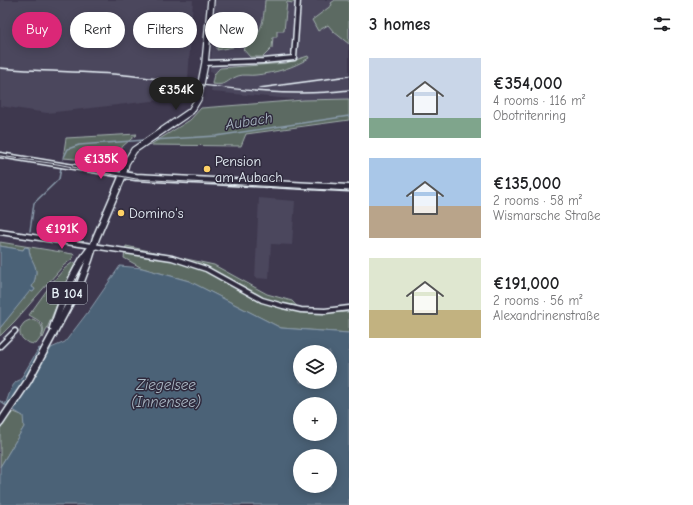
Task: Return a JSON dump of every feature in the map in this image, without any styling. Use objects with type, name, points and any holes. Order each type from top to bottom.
[{"type":"main road","points":[[123,175],[136,177],[349,188]]},
{"type":"main road","name":"B 104","points":[[0,423],[28,381],[80,284],[93,246],[123,175]]},
{"type":"street","points":[[0,155],[123,175],[129,156],[134,150],[191,111],[198,99],[205,63],[211,0]]},
{"type":"street","points":[[205,63],[263,61],[294,58],[298,0]]},
{"type":"street","points":[[0,232],[93,246],[110,250],[172,258],[206,269],[262,300],[301,310],[325,311],[349,308]]},
{"type":"street","points":[[0,346],[15,331]]},
{"type":"shaded area","points":[[0,0],[193,0],[192,12],[133,12],[133,48],[190,48],[187,97],[47,113],[0,106]]},
{"type":"shaded area","points":[[215,0],[349,0],[349,99],[304,100],[211,92],[212,84],[223,85],[238,76],[210,72],[212,48],[258,48],[258,12],[214,12]]},
{"type":"shaded area","points":[[259,198],[295,201],[292,245],[271,244],[269,279],[255,278]]},
{"type":"green space","points":[[265,0],[294,0],[293,3],[287,2],[284,31],[277,31],[277,37],[273,37],[272,48],[263,57],[250,57],[243,49],[258,48],[258,32],[264,16]]},
{"type":"green space","points":[[335,0],[349,0],[349,44],[328,25],[318,31],[312,20],[332,5],[331,3]]},
{"type":"green space","points":[[217,48],[228,48],[217,50]]},
{"type":"green space","points":[[308,56],[309,58],[303,62],[284,70],[263,74],[240,75],[224,84],[212,84],[214,75],[220,68],[286,63]]},
{"type":"green space","points":[[349,99],[349,120],[246,134],[241,146],[150,145],[190,120],[201,108],[304,100]]},
{"type":"green space","points":[[137,134],[123,146],[112,162],[63,158],[66,138]]},
{"type":"green space","points":[[0,242],[74,255],[72,259],[63,266],[0,336],[0,328],[30,290],[33,292],[35,289],[32,287],[36,269],[29,248],[25,247],[23,250],[0,246]]},
{"type":"green space","points":[[126,246],[214,265],[267,294],[292,301],[303,313],[349,312],[349,333],[281,328],[189,281],[142,268],[124,258]]},
{"type":"green space","points":[[73,262],[75,264],[61,295],[51,284],[64,269]]},
{"type":"green space","points":[[49,287],[60,297],[42,338],[42,324],[37,319],[29,315]]},
{"type":"green space","points":[[33,319],[40,324],[43,330],[36,344],[32,344],[24,340],[20,334],[21,327],[24,323]]},
{"type":"green space","points":[[14,412],[24,416],[24,427],[0,467],[0,428],[8,416]]},
{"type":"water","points":[[0,246],[23,250],[25,247],[29,248],[31,258],[35,265],[36,274],[32,287],[35,289],[33,292],[30,291],[0,328]]},
{"type":"water","name":"Ziegelsee (Innensee)","points":[[120,266],[142,268],[189,281],[281,328],[349,333],[349,505],[0,505],[0,467],[24,427],[23,416],[5,405],[14,384],[20,380],[39,348],[49,352],[51,348],[65,342]]},
{"type":"waterway","name":"Aubach","points":[[153,140],[216,136],[349,116]]},
{"type":"waterway","name":"Aubach","points":[[63,159],[68,149],[79,145],[145,140]]},
{"type":"waterway","name":"Aubach","points":[[30,231],[34,203],[59,179],[61,168]]},
{"type":"waterway","points":[[0,401],[5,405]]},
{"type":"tram line","points":[[0,156],[57,164],[136,179],[349,191]]},
{"type":"railway","points":[[0,68],[125,75],[264,92],[320,93],[349,90]]},
{"type":"railway","points":[[259,88],[349,76]]},
{"type":"place","name":"Pension am Aubach","points":[[207,169]]},
{"type":"place","name":"Domino's","points":[[121,213]]}]
